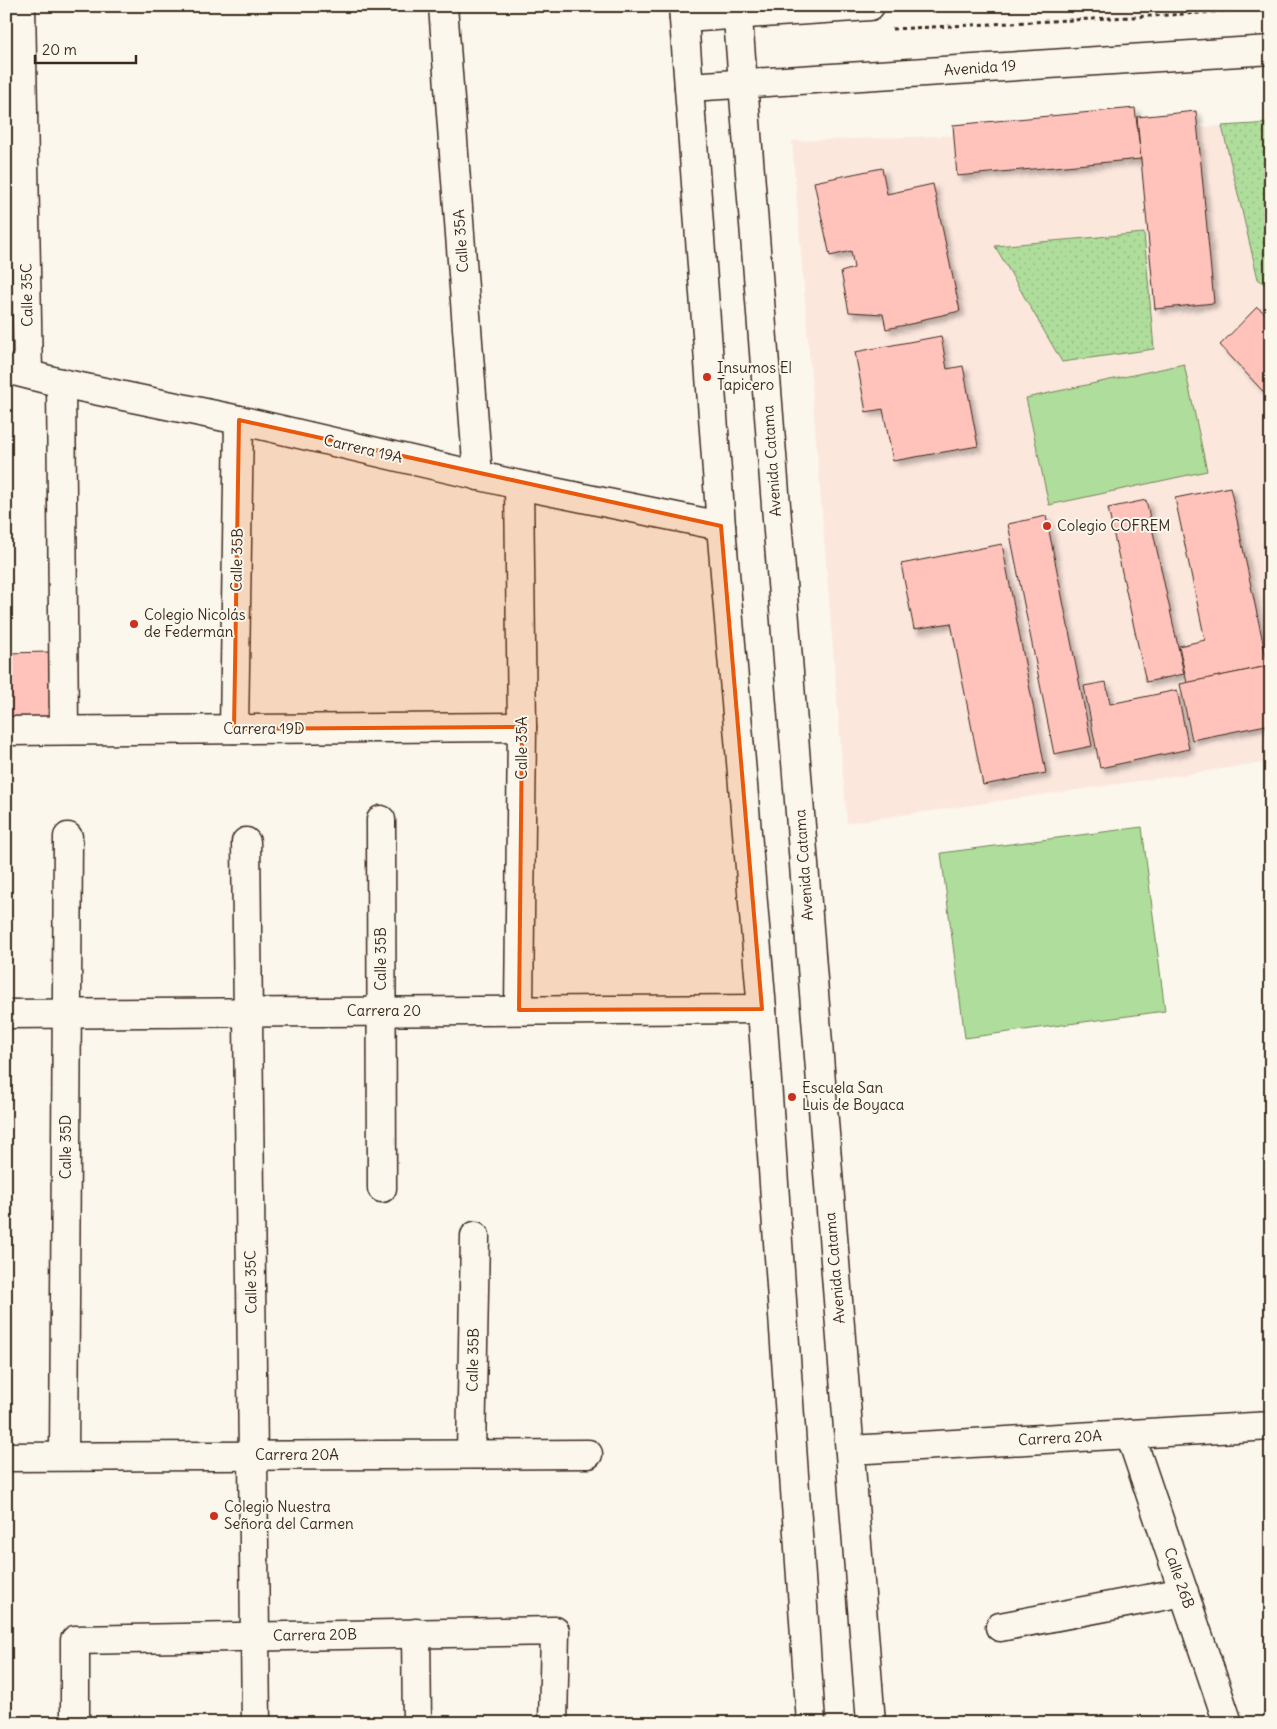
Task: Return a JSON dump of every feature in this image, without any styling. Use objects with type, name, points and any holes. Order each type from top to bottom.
[{"type":"street","name":"Calle 35C","points":[[17,372],[21,6]]},
{"type":"street","name":"Calle 35A","points":[[443,6],[478,476]]},
{"type":"street","points":[[811,1723],[762,1009],[721,526],[684,12],[870,6]]},
{"type":"street","name":"Avenida Catama","points":[[737,10],[871,1723]]},
{"type":"street","name":"Avenida 19","points":[[689,87],[1271,50]]},
{"type":"street","name":"Carrera 19A","points":[[17,372],[239,420],[519,485],[721,526]]},
{"type":"street","points":[[61,383],[64,730]]},
{"type":"street","name":"Calle 35B","points":[[234,729],[239,420]]},
{"type":"street","name":"Calle 35A","points":[[519,485],[522,727],[519,1010]]},
{"type":"street","name":"Carrera 19D","points":[[6,730],[522,727]]},
{"type":"street","name":"Calle 35B","points":[[381,820],[382,1188]]},
{"type":"street","name":"Calle 35D","points":[[64,1456],[68,837]]},
{"type":"street","name":"Calle 35C","points":[[246,842],[256,1723]]},
{"type":"street","name":"Carrera 20","points":[[6,1014],[762,1009]]},
{"type":"street","name":"Calle 35B","points":[[471,1454],[476,1236]]},
{"type":"street","name":"Carrera 20A","points":[[850,1450],[1271,1426]]},
{"type":"street","name":"Calle 26B","points":[[1130,1434],[1228,1723]]},
{"type":"street","name":"Carrera 20A","points":[[6,1457],[588,1454]]},
{"type":"street","points":[[1000,1626],[1184,1592]]},
{"type":"street","name":"Carrera 20B","points":[[76,1723],[75,1640],[555,1631],[553,1723]]},
{"type":"street","points":[[416,1633],[417,1723]]},
{"type":"highlighted area","points":[[239,420],[721,526],[762,1009],[519,1010],[522,727],[234,729]]},
{"type":"shaded area","name":"Colegio COFREM","points":[[1222,126],[1258,279],[1271,290],[1271,762],[847,823],[792,141]]},
{"type":"green space","points":[[1271,123],[1271,290],[1258,279],[1222,126]]},
{"type":"green space","points":[[1144,233],[1154,349],[1062,362],[995,246]]},
{"type":"green space","points":[[1184,364],[1207,471],[1049,505],[1026,398]]},
{"type":"green space","points":[[1142,827],[1165,1011],[965,1038],[941,853]]},
{"type":"building","points":[[1135,108],[1141,159],[957,176],[953,125]]},
{"type":"building","points":[[1196,111],[1214,303],[1155,309],[1137,117]]},
{"type":"building","points":[[882,168],[887,194],[933,184],[960,311],[886,329],[883,314],[849,312],[841,272],[854,268],[851,251],[830,256],[814,182]]},
{"type":"building","points":[[1257,307],[1271,318],[1271,400],[1220,345]]},
{"type":"building","points":[[941,336],[947,369],[963,366],[978,446],[893,461],[883,409],[866,412],[855,352]]},
{"type":"building","points":[[1230,487],[1268,666],[1187,683],[1179,646],[1205,640],[1175,498]]},
{"type":"building","points":[[1146,500],[1184,674],[1146,682],[1108,508]]},
{"type":"building","points":[[1046,516],[1092,746],[1054,754],[1008,524]]},
{"type":"building","points":[[1002,544],[1046,773],[983,785],[951,623],[914,629],[901,564]]},
{"type":"building","points":[[49,652],[51,725],[6,726],[6,653]]},
{"type":"building","points":[[1268,666],[1271,681],[1271,724],[1192,740],[1180,684]]},
{"type":"building","points":[[1106,682],[1110,704],[1177,690],[1189,749],[1100,768],[1084,686]]},
{"type":"place","name":"Insumos El Tapicero","points":[[707,377]]},
{"type":"place","name":"Colegio COFREM","points":[[1047,526]]},
{"type":"place","name":"Colegio Nicolás de Federman","points":[[134,624]]},
{"type":"place","name":"Escuela San Luis de Boyaca","points":[[792,1097]]},
{"type":"place","name":"Colegio Nuestra Señora del Carmen","points":[[214,1516]]}]
